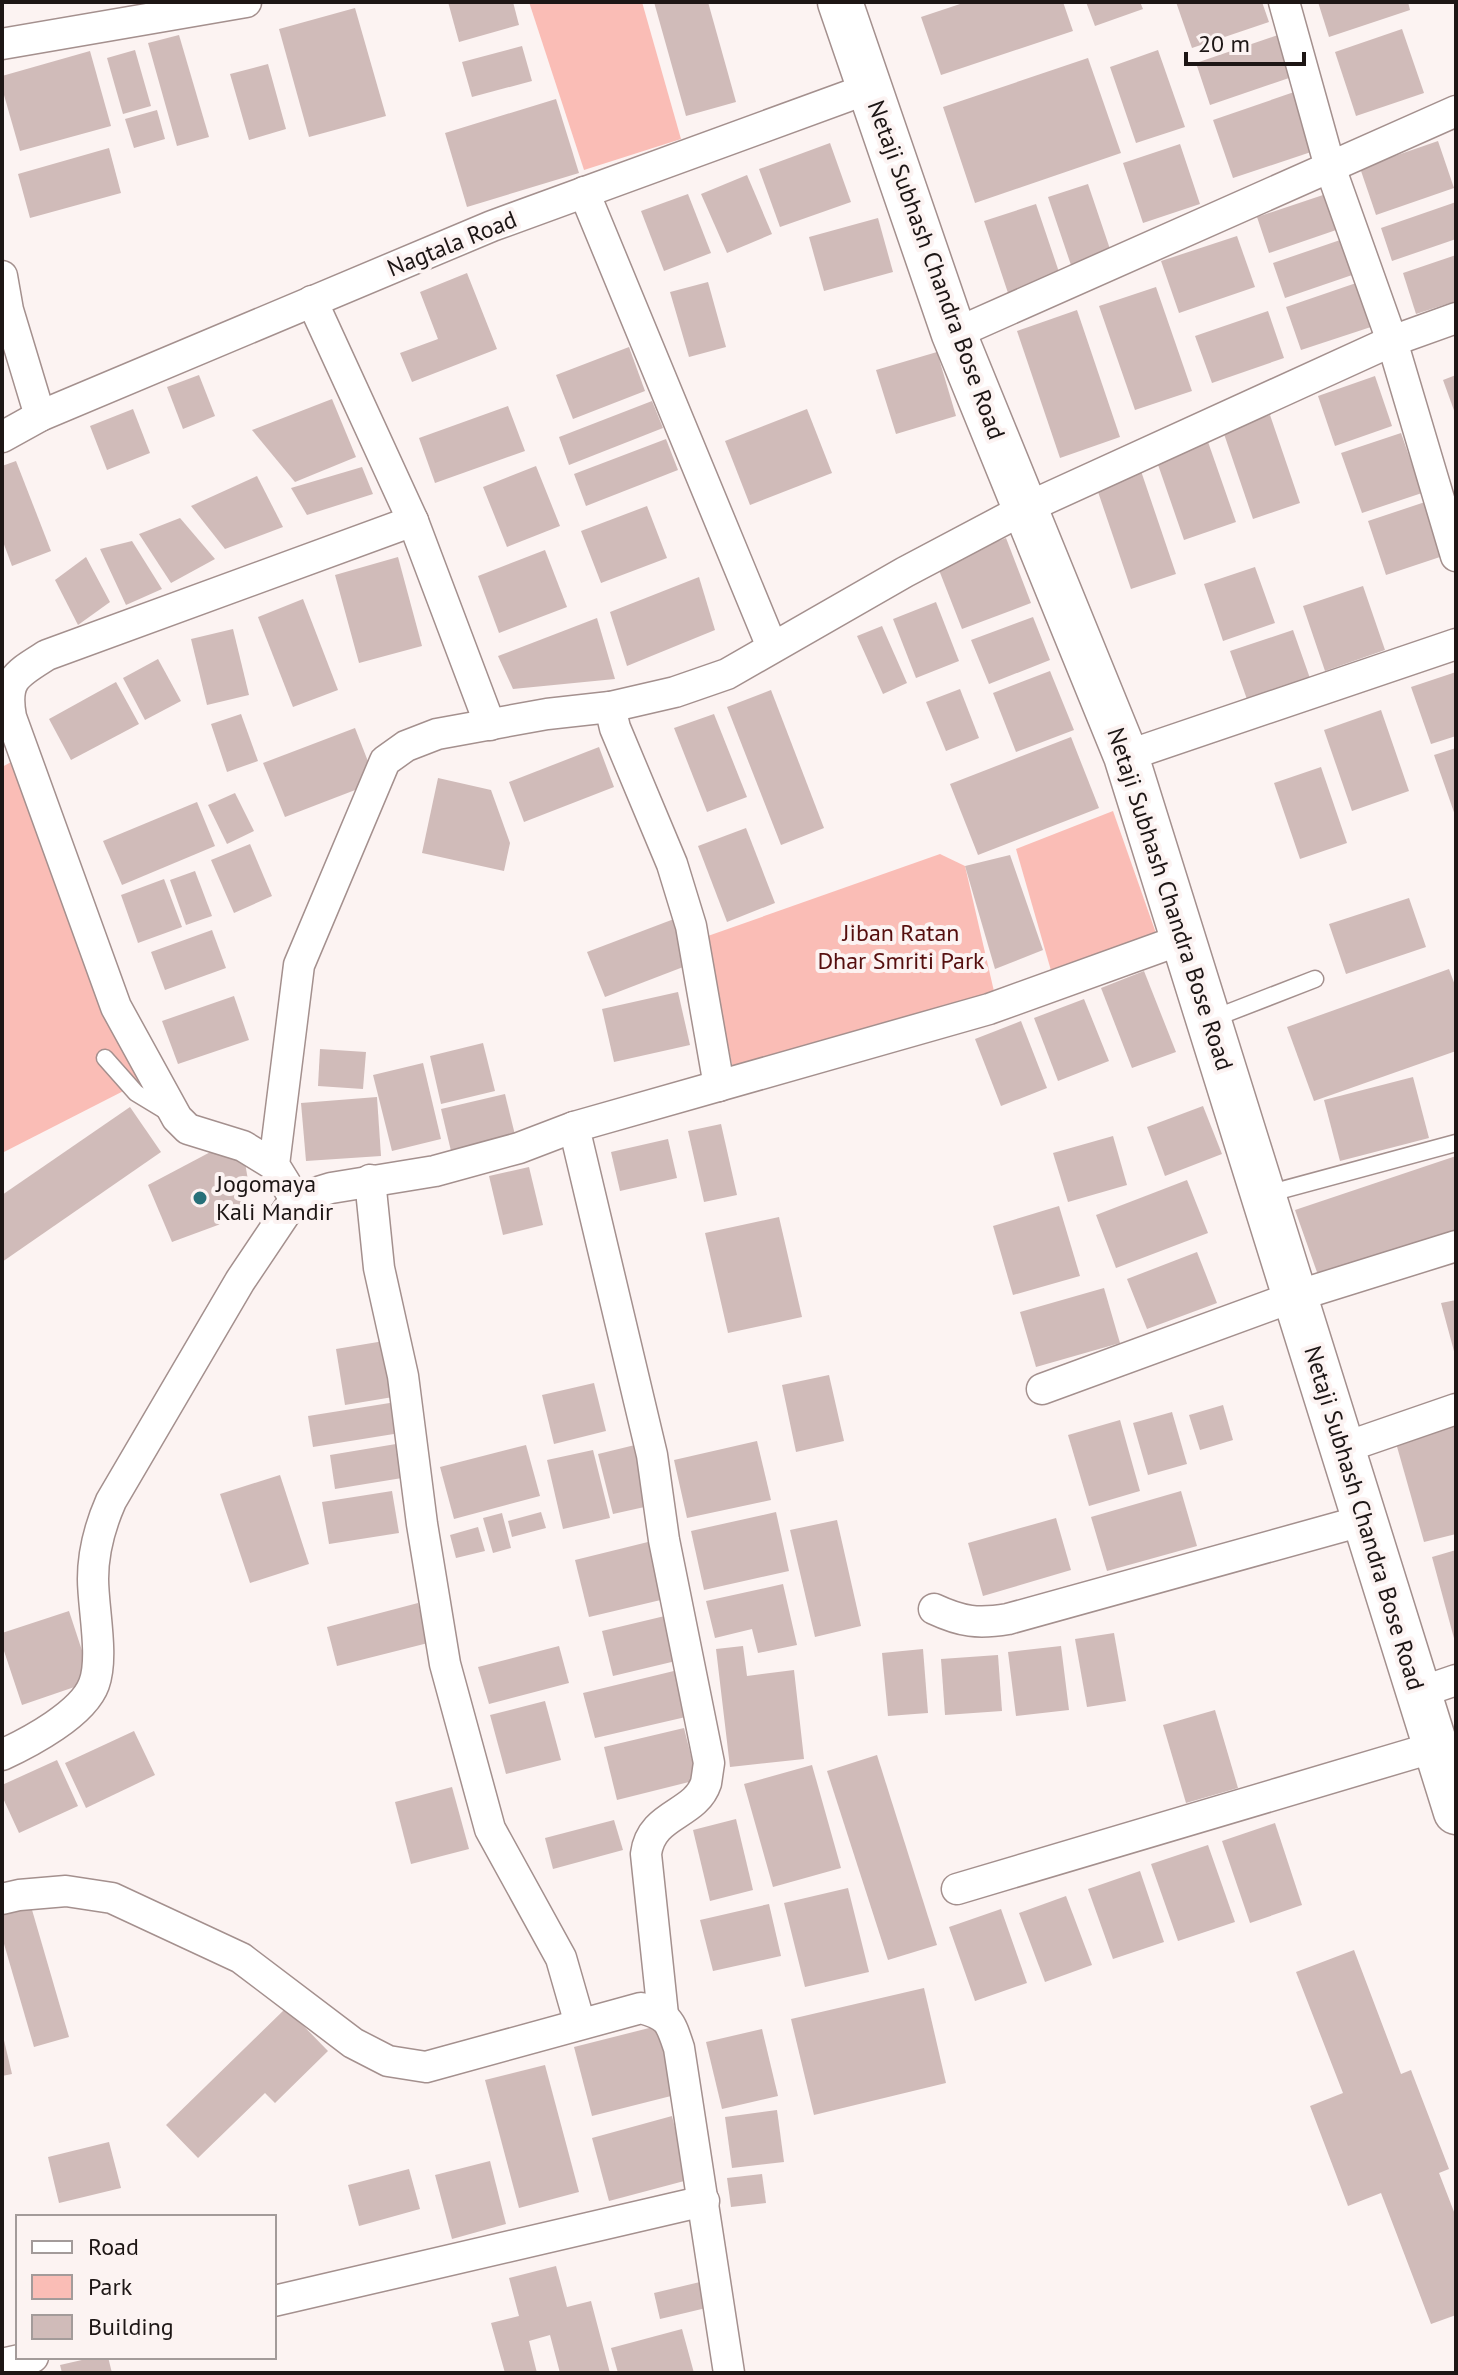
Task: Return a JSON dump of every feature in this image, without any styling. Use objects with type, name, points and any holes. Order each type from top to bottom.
[{"type":"main road","name":"Netaji Subhash Chandra Bose Road","points":[[840,2],[954,334],[1126,756],[1365,1520],[1437,1686],[1435,1747],[1456,1812]]},
{"type":"street","points":[[2,44],[245,2]]},
{"type":"street","points":[[1284,2],[1330,167],[1392,341],[1456,556]]},
{"type":"street","name":"Nagtala Road","points":[[2,437],[40,416],[492,226],[870,88]]},
{"type":"street","points":[[954,334],[1456,111]]},
{"type":"street","points":[[584,192],[772,647]]},
{"type":"street","points":[[2,276],[8,310],[40,416]]},
{"type":"street","points":[[312,301],[413,521],[490,725]]},
{"type":"street","points":[[274,1165],[299,965],[385,761],[406,746],[437,734],[547,714],[610,707],[675,692],[727,674],[1026,508],[1392,341],[1456,318]]},
{"type":"street","points":[[295,1199],[274,1165],[243,1146],[188,1129],[177,1118],[116,1007],[15,730],[7,697],[15,677],[47,655],[413,521]]},
{"type":"street","points":[[1126,756],[1456,644]]},
{"type":"street","points":[[610,707],[615,728],[672,864],[691,926],[719,1086]]},
{"type":"street","points":[[2,1755],[70,1715],[95,1683],[97,1659],[93,1576],[97,1533],[111,1501],[233,1293],[295,1199],[370,1180],[435,1171],[519,1148],[574,1127],[989,1009],[1183,939]]},
{"type":"street","points":[[574,1127],[652,1455],[664,1540],[709,1763],[705,1784],[697,1798],[656,1827],[647,1841],[663,2015]]},
{"type":"street","points":[[370,1180],[379,1268],[403,1376],[422,1524],[445,1664],[490,1829],[561,1958],[580,2024]]},
{"type":"street","points":[[1042,1389],[1296,1296],[1456,1246]]},
{"type":"street","points":[[1343,1448],[1456,1409]]},
{"type":"street","points":[[934,1609],[953,1618],[980,1623],[1008,1619],[1365,1520]]},
{"type":"street","points":[[957,1889],[1435,1747]]},
{"type":"street","points":[[2,1899],[66,1891],[112,1898],[241,1958],[353,2043],[388,2061],[426,2067],[641,2008],[663,2015],[672,2026],[679,2048],[729,2373]]},
{"type":"street","points":[[276,2301],[704,2201]]},
{"type":"street","points":[[2,2364],[24,2359]]},
{"type":"lane","points":[[1210,1019],[1315,979]]},
{"type":"lane","points":[[105,1058],[136,1093],[177,1118]]},
{"type":"lane","points":[[1265,1195],[1456,1143]]},
{"type":"green space","points":[[529,2],[642,2],[681,139],[584,170]]},
{"type":"green space","points":[[24,755],[145,1080],[2,1153],[2,767]]},
{"type":"green space","points":[[1113,811],[1158,939],[1052,974],[1016,849]]},
{"type":"green space","name":"Jiban Ratan Dhar Smriti Park","points":[[940,854],[965,866],[996,1000],[733,1069],[705,937]]},
{"type":"building","points":[[448,2],[513,2],[519,25],[459,42]]},
{"type":"building","points":[[654,2],[708,2],[736,102],[686,116]]},
{"type":"building","points":[[966,2],[1063,2],[1073,31],[941,75],[921,17]]},
{"type":"building","points":[[1086,2],[1140,2],[1143,9],[1095,26]]},
{"type":"building","points":[[1176,2],[1262,2],[1269,22],[1192,48]]},
{"type":"building","points":[[1318,2],[1408,2],[1410,10],[1329,37]]},
{"type":"building","points":[[355,8],[386,116],[309,137],[279,29]]},
{"type":"building","points":[[1402,29],[1424,93],[1356,116],[1335,52]]},
{"type":"building","points":[[179,35],[209,137],[177,146],[148,43]]},
{"type":"building","points":[[1278,35],[1292,77],[1210,105],[1196,63]]},
{"type":"building","points":[[522,46],[532,81],[472,97],[462,62]]},
{"type":"building","points":[[135,50],[151,106],[123,114],[107,58]]},
{"type":"building","points":[[1158,50],[1185,127],[1136,143],[1110,67]]},
{"type":"building","points":[[90,51],[111,126],[20,151],[2,88],[2,76]]},
{"type":"building","points":[[1088,58],[1121,153],[975,203],[943,107]]},
{"type":"building","points":[[268,64],[286,129],[249,140],[230,74]]},
{"type":"building","points":[[1297,91],[1317,150],[1233,178],[1213,120]]},
{"type":"building","points":[[556,99],[579,173],[467,207],[445,133]]},
{"type":"building","points":[[157,110],[165,139],[134,148],[125,119]]},
{"type":"building","points":[[1438,141],[1454,188],[1376,215],[1360,168]]},
{"type":"building","points":[[830,143],[851,202],[780,227],[759,169]]},
{"type":"building","points":[[1180,144],[1200,204],[1143,223],[1123,163]]},
{"type":"building","points":[[109,148],[121,193],[30,218],[18,174]]},
{"type":"building","points":[[747,175],[772,234],[727,253],[701,194]]},
{"type":"building","points":[[1088,184],[1112,255],[1072,268],[1048,197]]},
{"type":"building","points":[[1329,193],[1342,228],[1269,253],[1257,217]]},
{"type":"building","points":[[688,194],[711,253],[664,271],[641,211]]},
{"type":"building","points":[[1456,202],[1456,239],[1392,261],[1381,228]]},
{"type":"building","points":[[1036,204],[1061,278],[1009,296],[984,221]]},
{"type":"building","points":[[878,218],[893,272],[824,291],[809,237]]},
{"type":"building","points":[[1237,236],[1255,287],[1179,313],[1161,261]]},
{"type":"building","points":[[1346,238],[1358,273],[1285,298],[1273,263]]},
{"type":"building","points":[[1456,255],[1456,301],[1416,314],[1403,273]]},
{"type":"building","points":[[467,273],[497,349],[412,382],[400,353],[438,339],[420,292]]},
{"type":"building","points":[[1362,281],[1377,325],[1301,350],[1286,307]]},
{"type":"building","points":[[708,282],[726,347],[689,357],[670,292]]},
{"type":"building","points":[[1156,287],[1192,391],[1135,410],[1099,306]]},
{"type":"building","points":[[1077,310],[1120,437],[1060,458],[1017,331]]},
{"type":"building","points":[[1268,311],[1284,358],[1212,383],[1195,336]]},
{"type":"building","points":[[629,347],[645,391],[573,419],[556,375]]},
{"type":"building","points":[[937,352],[956,416],[896,434],[876,370]]},
{"type":"building","points":[[199,375],[215,416],[183,429],[167,387]]},
{"type":"building","points":[[1456,375],[1456,416],[1443,380]]},
{"type":"building","points":[[1375,376],[1392,426],[1335,446],[1318,396]]},
{"type":"building","points":[[332,399],[356,457],[295,482],[252,430]]},
{"type":"building","points":[[652,401],[663,428],[569,465],[559,437]]},
{"type":"building","points":[[508,406],[525,451],[435,483],[419,438]]},
{"type":"building","points":[[133,409],[150,453],[107,470],[90,426]]},
{"type":"building","points":[[807,409],[832,473],[750,505],[725,441]]},
{"type":"building","points":[[1270,415],[1300,503],[1253,519],[1223,431]]},
{"type":"building","points":[[1401,433],[1422,493],[1362,513],[1341,453]]},
{"type":"building","points":[[666,439],[678,470],[586,506],[574,474]]},
{"type":"building","points":[[1207,439],[1236,522],[1184,540],[1155,456]]},
{"type":"building","points":[[16,461],[51,551],[12,566],[2,539],[2,466]]},
{"type":"building","points":[[536,466],[560,526],[507,547],[483,487]]},
{"type":"building","points":[[362,467],[373,494],[307,515],[291,488]]},
{"type":"building","points":[[1141,471],[1176,574],[1131,589],[1096,486]]},
{"type":"building","points":[[257,476],[283,527],[225,549],[191,506]]},
{"type":"building","points":[[1425,502],[1443,556],[1386,575],[1368,521]]},
{"type":"building","points":[[647,506],[667,558],[601,583],[581,531]]},
{"type":"building","points":[[180,518],[215,559],[171,583],[139,534]]},
{"type":"building","points":[[1006,538],[1031,603],[962,629],[937,565]]},
{"type":"building","points":[[132,541],[162,589],[126,605],[100,549]]},
{"type":"building","points":[[545,550],[567,607],[499,633],[478,576]]},
{"type":"building","points":[[86,557],[110,602],[78,625],[55,580]]},
{"type":"building","points":[[398,557],[422,646],[359,663],[335,575]]},
{"type":"building","points":[[1255,567],[1275,623],[1223,641],[1204,584]]},
{"type":"building","points":[[699,577],[715,630],[627,666],[610,612]]},
{"type":"building","points":[[1363,586],[1385,650],[1325,671],[1303,606]]},
{"type":"building","points":[[303,599],[338,690],[293,707],[258,617]]},
{"type":"building","points":[[936,602],[959,661],[916,678],[893,619]]},
{"type":"building","points":[[1033,617],[1050,660],[989,684],[971,640]]},
{"type":"building","points":[[597,618],[615,679],[513,689],[498,656]]},
{"type":"building","points":[[882,626],[907,683],[883,694],[857,636]]},
{"type":"building","points":[[233,629],[249,695],[207,705],[191,639]]},
{"type":"building","points":[[1293,630],[1312,684],[1249,705],[1230,651]]},
{"type":"building","points":[[158,659],[181,701],[145,720],[123,678]]},
{"type":"building","points":[[1050,671],[1074,730],[1016,752],[993,693]]},
{"type":"building","points":[[1456,672],[1456,736],[1431,744],[1411,687]]},
{"type":"building","points":[[116,682],[139,724],[71,760],[49,719]]},
{"type":"building","points":[[960,689],[979,738],[946,751],[926,702]]},
{"type":"building","points":[[771,690],[824,828],[781,845],[727,707]]},
{"type":"building","points":[[1381,710],[1409,791],[1352,811],[1324,730]]},
{"type":"building","points":[[241,714],[258,761],[227,772],[211,724]]},
{"type":"building","points":[[714,714],[747,797],[707,812],[674,728]]},
{"type":"building","points":[[355,728],[376,782],[285,817],[263,763]]},
{"type":"building","points":[[1071,737],[1099,808],[978,855],[950,784]]},
{"type":"building","points":[[599,747],[614,787],[524,822],[509,782]]},
{"type":"building","points":[[1456,748],[1456,818],[1434,755]]},
{"type":"building","points":[[1321,767],[1347,843],[1300,859],[1274,783]]},
{"type":"building","points":[[438,778],[491,790],[510,843],[504,871],[422,853]]},
{"type":"building","points":[[235,793],[254,831],[227,844],[208,805]]},
{"type":"building","points":[[197,802],[215,846],[122,885],[103,841]]},
{"type":"building","points":[[746,828],[775,903],[727,922],[698,846]]},
{"type":"building","points":[[250,844],[272,896],[234,913],[211,860]]},
{"type":"building","points":[[1010,855],[1043,950],[995,969],[965,866]]},
{"type":"building","points":[[195,871],[212,916],[186,925],[170,880]]},
{"type":"building","points":[[164,879],[182,927],[138,943],[121,895]]},
{"type":"building","points":[[1409,898],[1426,947],[1346,974],[1329,924]]},
{"type":"building","points":[[674,919],[691,964],[605,997],[587,952]]},
{"type":"building","points":[[212,930],[226,968],[165,990],[151,952]]},
{"type":"building","points":[[1449,969],[1456,988],[1456,1051],[1314,1101],[1287,1027]]},
{"type":"building","points":[[1144,971],[1176,1052],[1132,1068],[1101,988]]},
{"type":"building","points":[[678,992],[690,1045],[614,1062],[602,1009]]},
{"type":"building","points":[[234,996],[249,1040],[178,1064],[162,1021]]},
{"type":"building","points":[[1084,999],[1109,1061],[1058,1081],[1034,1018]]},
{"type":"building","points":[[1021,1021],[1047,1088],[1001,1106],[975,1039]]},
{"type":"building","points":[[483,1043],[495,1091],[441,1104],[430,1056]]},
{"type":"building","points":[[320,1049],[366,1052],[363,1089],[318,1086]]},
{"type":"building","points":[[423,1063],[441,1139],[392,1151],[373,1075]]},
{"type":"building","points":[[1413,1077],[1429,1138],[1340,1161],[1324,1100]]},
{"type":"building","points":[[505,1094],[515,1135],[451,1151],[441,1109]]},
{"type":"building","points":[[377,1097],[381,1156],[306,1161],[301,1103]]},
{"type":"building","points":[[1203,1106],[1222,1154],[1165,1176],[1147,1127]]},
{"type":"building","points":[[130,1107],[161,1152],[2,1262],[2,1195]]},
{"type":"building","points":[[721,1124],[737,1195],[704,1202],[688,1131]]},
{"type":"building","points":[[1113,1136],[1127,1185],[1068,1202],[1053,1153]]},
{"type":"building","points":[[668,1139],[677,1178],[620,1191],[611,1152]]},
{"type":"building","name":"Jogomaya Kali Mandir","points":[[218,1148],[243,1151],[249,1186],[243,1209],[218,1225],[172,1242],[148,1185]]},
{"type":"building","points":[[1456,1156],[1456,1230],[1318,1275],[1295,1210]]},
{"type":"building","points":[[529,1167],[543,1225],[503,1235],[489,1176]]},
{"type":"building","points":[[1187,1180],[1208,1233],[1116,1268],[1096,1215]]},
{"type":"building","points":[[1059,1206],[1080,1276],[1013,1295],[993,1226]]},
{"type":"building","points":[[779,1217],[802,1317],[728,1333],[705,1233]]},
{"type":"building","points":[[1197,1252],[1217,1303],[1147,1329],[1127,1279]]},
{"type":"building","points":[[1104,1288],[1120,1343],[1036,1367],[1020,1312]]},
{"type":"building","points":[[1456,1300],[1456,1355],[1455,1355],[1441,1303]]},
{"type":"building","points":[[384,1341],[393,1397],[345,1405],[336,1349]]},
{"type":"building","points":[[829,1375],[844,1441],[796,1452],[782,1385]]},
{"type":"building","points":[[594,1383],[606,1431],[554,1444],[542,1395]]},
{"type":"building","points":[[396,1402],[400,1433],[313,1447],[308,1416]]},
{"type":"building","points":[[1223,1405],[1233,1440],[1200,1450],[1189,1415]]},
{"type":"building","points":[[1172,1412],[1187,1464],[1148,1475],[1133,1423]]},
{"type":"building","points":[[1456,1419],[1456,1534],[1424,1542],[1394,1436]]},
{"type":"building","points":[[1120,1420],[1140,1491],[1089,1506],[1068,1435]]},
{"type":"building","points":[[757,1441],[771,1500],[687,1518],[674,1460]]},
{"type":"building","points":[[396,1444],[402,1478],[335,1489],[330,1455]]},
{"type":"building","points":[[526,1445],[540,1496],[454,1519],[440,1467]]},
{"type":"building","points":[[635,1445],[649,1506],[613,1514],[598,1454]]},
{"type":"building","points":[[593,1450],[610,1518],[563,1529],[547,1460]]},
{"type":"building","points":[[280,1475],[309,1564],[250,1583],[220,1494]]},
{"type":"building","points":[[392,1491],[399,1533],[329,1544],[322,1502]]},
{"type":"building","points":[[1181,1491],[1197,1546],[1107,1571],[1091,1517]]},
{"type":"building","points":[[541,1512],[546,1528],[512,1537],[508,1521]]},
{"type":"building","points":[[776,1512],[789,1571],[704,1590],[691,1531]]},
{"type":"building","points":[[502,1513],[511,1548],[493,1553],[483,1518]]},
{"type":"building","points":[[1056,1518],[1071,1570],[983,1596],[968,1543]]},
{"type":"building","points":[[837,1520],[861,1626],[815,1637],[790,1530]]},
{"type":"building","points":[[478,1527],[485,1551],[456,1558],[450,1535]]},
{"type":"building","points":[[652,1541],[665,1599],[589,1617],[575,1560]]},
{"type":"building","points":[[1456,1550],[1456,1642],[1455,1642],[1432,1557]]},
{"type":"building","points":[[783,1584],[797,1645],[758,1653],[752,1629],[715,1638],[706,1601]]},
{"type":"building","points":[[418,1603],[428,1643],[337,1666],[327,1627]]},
{"type":"building","points":[[69,1611],[92,1681],[22,1705],[2,1645],[2,1633]]},
{"type":"building","points":[[669,1615],[680,1660],[613,1676],[602,1631]]},
{"type":"building","points":[[1114,1633],[1126,1701],[1087,1707],[1075,1639]]},
{"type":"building","points":[[559,1646],[569,1683],[489,1704],[478,1667]]},
{"type":"building","points":[[743,1646],[747,1676],[794,1670],[804,1759],[730,1767],[716,1649]]},
{"type":"building","points":[[1061,1646],[1069,1710],[1016,1716],[1008,1652]]},
{"type":"building","points":[[923,1649],[928,1713],[888,1716],[882,1653]]},
{"type":"building","points":[[998,1655],[1002,1711],[945,1715],[941,1659]]},
{"type":"building","points":[[678,1670],[690,1716],[595,1738],[583,1693]]},
{"type":"building","points":[[545,1701],[561,1760],[506,1774],[490,1715]]},
{"type":"building","points":[[1215,1710],[1238,1788],[1186,1803],[1163,1725]]},
{"type":"building","points":[[684,1728],[697,1780],[617,1800],[604,1747]]},
{"type":"building","points":[[134,1731],[155,1775],[86,1808],[65,1763]]},
{"type":"building","points":[[877,1755],[937,1945],[888,1960],[827,1771]]},
{"type":"building","points":[[57,1760],[78,1806],[19,1833],[2,1796],[2,1785]]},
{"type":"building","points":[[812,1765],[841,1868],[773,1887],[744,1784]]},
{"type":"building","points":[[452,1787],[469,1849],[411,1864],[395,1802]]},
{"type":"building","points":[[736,1819],[753,1890],[710,1901],[693,1830]]},
{"type":"building","points":[[614,1820],[623,1850],[553,1869],[545,1838]]},
{"type":"building","points":[[1275,1823],[1302,1905],[1250,1923],[1222,1841]]},
{"type":"building","points":[[1208,1845],[1235,1922],[1178,1941],[1151,1864]]},
{"type":"building","points":[[1140,1871],[1164,1942],[1113,1959],[1088,1889]]},
{"type":"building","points":[[848,1888],[869,1972],[805,1987],[784,1903]]},
{"type":"building","points":[[1066,1896],[1092,1965],[1045,1982],[1019,1913]]},
{"type":"building","points":[[30,1903],[69,2037],[34,2047],[2,1937],[2,1911]]},
{"type":"building","points":[[769,1904],[781,1956],[713,1971],[700,1920]]},
{"type":"building","points":[[1001,1909],[1027,1983],[975,2001],[949,1927]]},
{"type":"building","points":[[1354,1950],[1401,2074],[1411,2070],[1449,2169],[1439,2173],[1456,2217],[1456,2315],[1431,2324],[1381,2193],[1348,2206],[1310,2106],[1343,2093],[1296,1972]]},
{"type":"building","points":[[924,1988],[946,2083],[814,2115],[791,2019]]},
{"type":"building","points":[[286,2008],[328,2051],[275,2103],[265,2093],[198,2158],[166,2125]]},
{"type":"building","points":[[657,2026],[675,2095],[592,2116],[574,2047]]},
{"type":"building","points":[[762,2029],[778,2096],[722,2109],[706,2042]]},
{"type":"building","points":[[2,2037],[12,2074],[2,2076]]},
{"type":"building","points":[[545,2065],[579,2192],[519,2208],[485,2080]]},
{"type":"building","points":[[777,2110],[784,2162],[732,2168],[725,2117]]},
{"type":"building","points":[[672,2116],[688,2180],[609,2201],[592,2138]]},
{"type":"building","points":[[109,2142],[121,2188],[59,2203],[48,2157]]},
{"type":"building","points":[[490,2161],[506,2224],[452,2239],[435,2175]]},
{"type":"building","points":[[409,2169],[420,2209],[359,2226],[348,2185]]},
{"type":"building","points":[[762,2174],[766,2203],[731,2207],[727,2178]]},
{"type":"building","points":[[556,2266],[567,2307],[591,2301],[610,2373],[560,2373],[550,2335],[529,2341],[537,2373],[505,2373],[491,2323],[519,2316],[509,2278]]},
{"type":"building","points":[[700,2282],[706,2308],[660,2319],[654,2293]]},
{"type":"building","points":[[682,2329],[694,2373],[618,2373],[611,2348]]},
{"type":"building","points":[[86,2359],[108,2359],[112,2373],[62,2373],[60,2365]]},
{"type":"place","name":"Jogomaya Kali Mandir","points":[[200,1198]]}]
